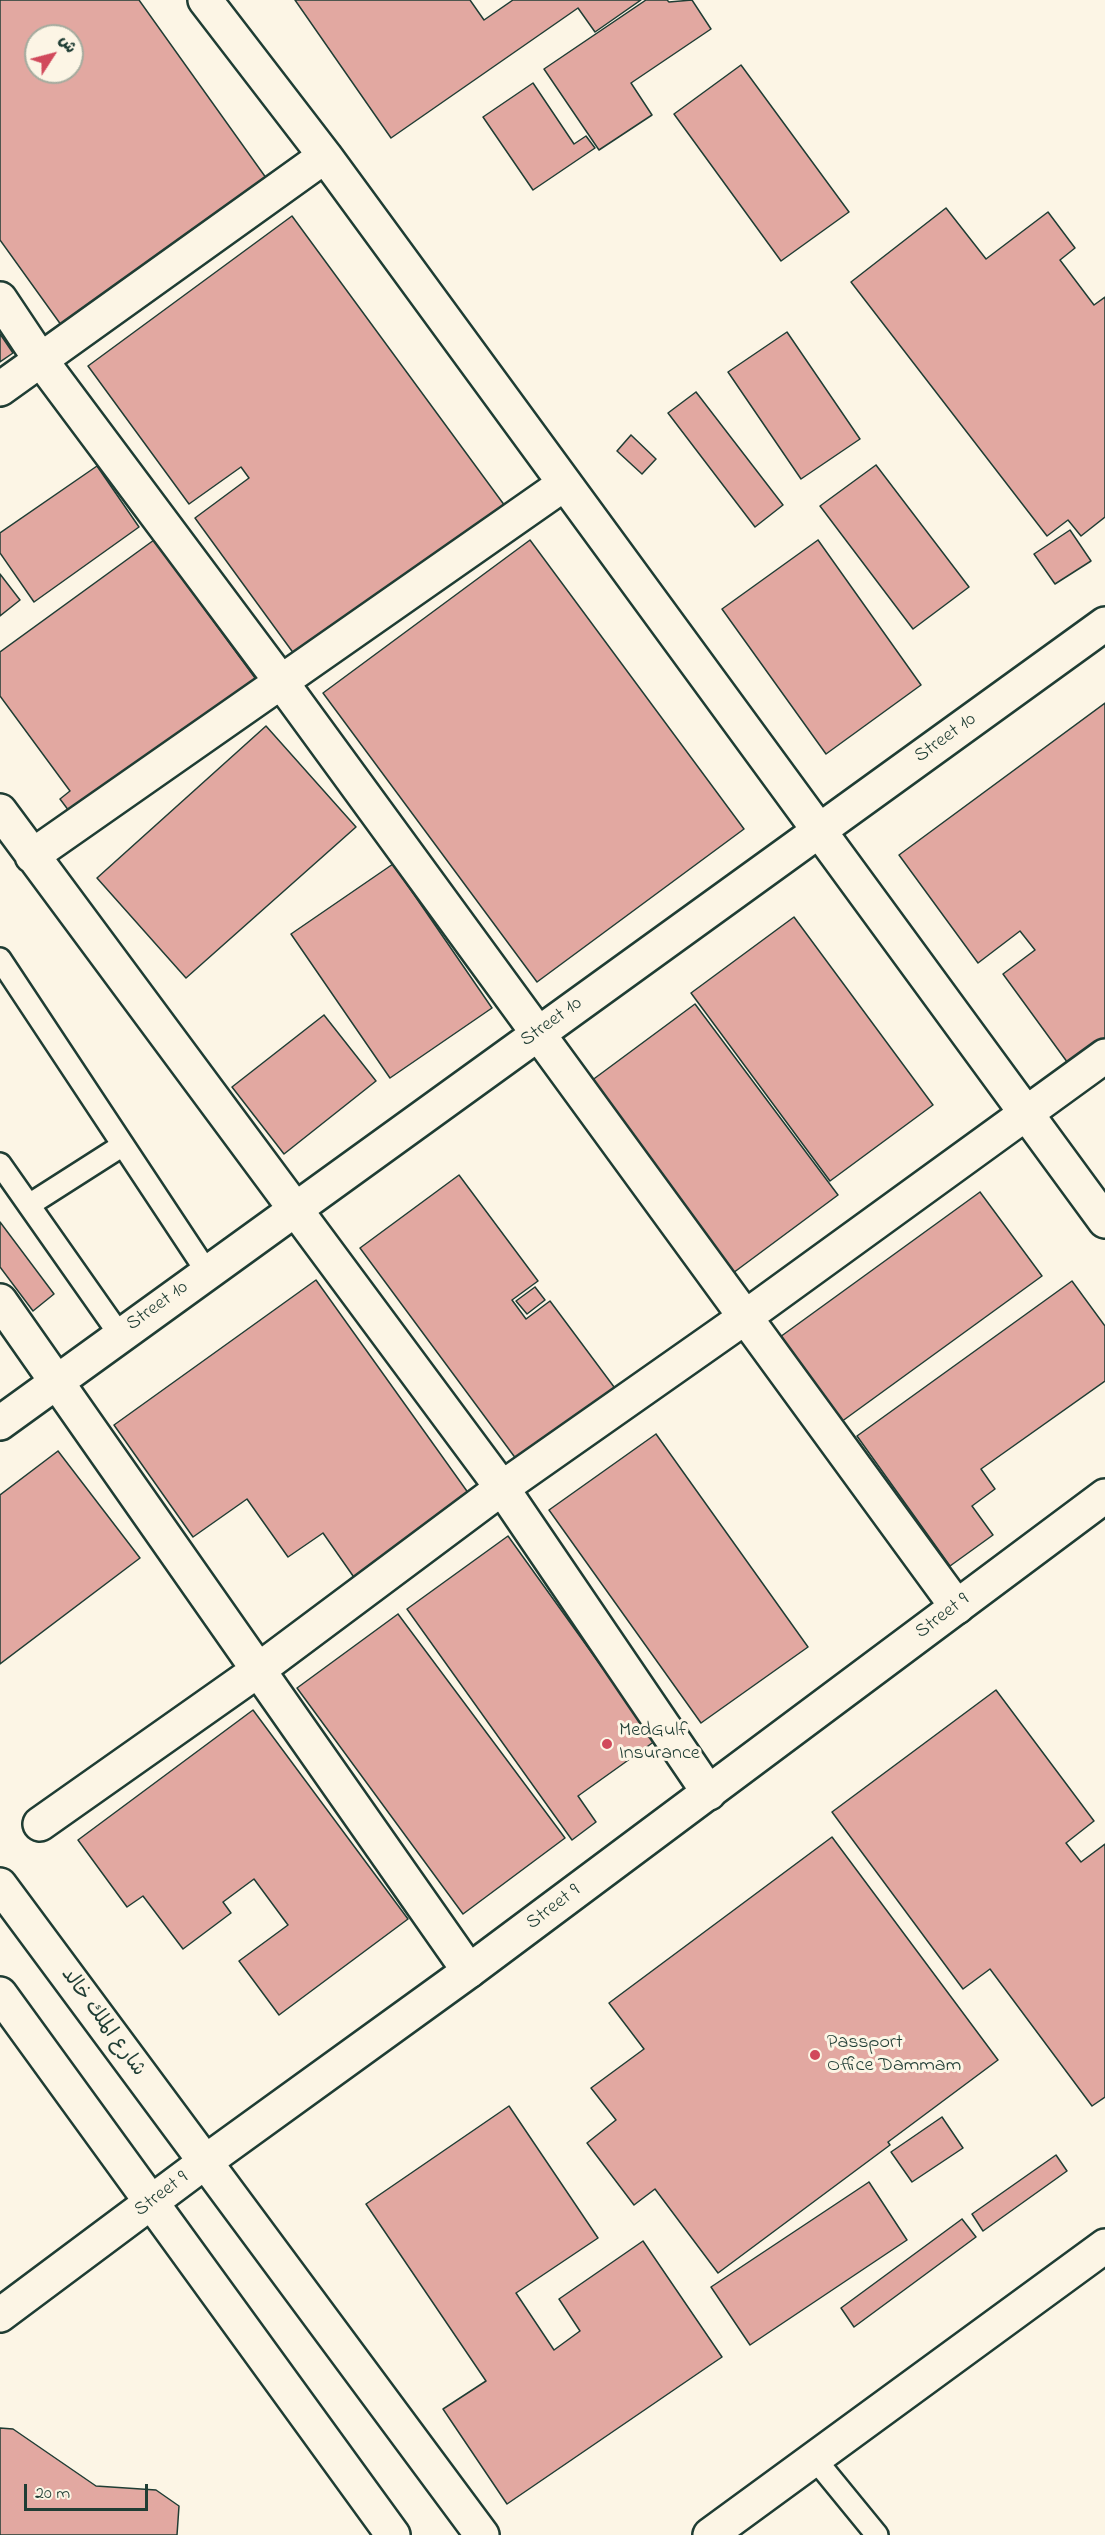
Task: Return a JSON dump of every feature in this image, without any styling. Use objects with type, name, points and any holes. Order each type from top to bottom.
[{"type":"street","points":[[205,0],[325,156],[1105,1221]]},
{"type":"street","points":[[0,389],[325,156]]},
{"type":"street","points":[[0,298],[40,359],[282,683],[957,1607]]},
{"type":"street","points":[[32,856],[564,484]]},
{"type":"street","name":"Street 10","points":[[0,1423],[294,1208],[1105,624]]},
{"type":"street","points":[[0,811],[502,1488],[709,1793]]},
{"type":"street","points":[[40,1824],[257,1671],[502,1488],[744,1318],[1105,1056]]},
{"type":"street","points":[[0,1301],[469,1971]]},
{"type":"street","name":"Street 9","points":[[0,2315],[205,2162],[469,1971],[1105,1496]]},
{"type":"street","name":"شارع الملك خالد","points":[[0,1885],[482,2535]]},
{"type":"street","points":[[0,1994],[393,2535]]},
{"type":"street","points":[[710,2535],[1105,2246]]},
{"type":"lane","points":[[0,959],[207,1272]]},
{"type":"lane","points":[[29,1205],[123,1145]]},
{"type":"lane","points":[[0,1164],[120,1335]]},
{"type":"lane","points":[[814,2458],[877,2535]]},
{"type":"building","points":[[0,0],[139,0],[269,182],[64,329],[0,240]]},
{"type":"building","points":[[295,0],[470,0],[484,20],[513,0],[641,0],[595,32],[578,8],[391,138]]},
{"type":"building","points":[[646,0],[667,0],[669,2],[692,0],[711,29],[631,83],[652,115],[599,150],[544,69]]},
{"type":"building","points":[[741,65],[849,212],[781,261],[674,114]]},
{"type":"building","points":[[533,83],[574,144],[586,136],[595,148],[533,190],[483,117]]},
{"type":"building","points":[[946,208],[986,259],[1048,212],[1075,248],[1060,260],[1094,305],[1105,297],[1105,517],[1081,536],[1068,520],[1047,536],[851,282]]},
{"type":"building","points":[[292,216],[505,506],[297,658],[195,518],[249,478],[241,467],[189,504],[88,366]]},
{"type":"building","points":[[787,332],[860,439],[801,479],[728,372]]},
{"type":"building","points":[[0,334],[13,353],[0,362]]},
{"type":"building","points":[[696,392],[783,505],[755,527],[668,413]]},
{"type":"building","points":[[631,435],[656,459],[642,474],[617,451]]},
{"type":"building","points":[[876,465],[969,587],[913,629],[820,506]]},
{"type":"building","points":[[97,466],[139,527],[34,602],[0,553],[0,533]]},
{"type":"building","points":[[1070,530],[1091,561],[1055,584],[1034,554]]},
{"type":"building","points":[[154,540],[258,682],[75,819],[60,799],[70,791],[0,696],[0,652]]},
{"type":"building","points":[[530,540],[744,829],[537,982],[323,693]]},
{"type":"building","points":[[818,540],[921,685],[826,754],[722,609]]},
{"type":"building","points":[[0,574],[20,600],[0,616]]},
{"type":"building","points":[[1105,703],[1105,1047],[1073,1070],[1003,974],[1035,950],[1020,931],[978,963],[899,855]]},
{"type":"building","points":[[266,726],[356,827],[186,978],[97,878]]},
{"type":"building","points":[[393,864],[492,1008],[390,1078],[291,934]]},
{"type":"building","points":[[794,917],[933,1105],[830,1181],[691,993]]},
{"type":"building","points":[[695,1004],[838,1195],[733,1273],[591,1081]]},
{"type":"building","points":[[324,1015],[376,1081],[284,1154],[232,1087]]},
{"type":"building","points":[[459,1175],[538,1281],[512,1300],[526,1319],[550,1301],[623,1399],[525,1471],[360,1248]]},
{"type":"building","points":[[980,1192],[1042,1276],[841,1422],[780,1337]]},
{"type":"building","points":[[0,1222],[54,1294],[33,1311],[0,1267]]},
{"type":"building","points":[[316,1280],[474,1501],[358,1583],[323,1533],[288,1557],[247,1499],[193,1537],[114,1425]]},
{"type":"building","points":[[1072,1281],[1105,1326],[1105,1381],[981,1469],[995,1489],[972,1506],[993,1535],[950,1566],[857,1436]]},
{"type":"building","points":[[535,1287],[545,1300],[527,1314],[516,1301]]},
{"type":"building","points":[[656,1434],[808,1647],[701,1723],[549,1510]]},
{"type":"building","points":[[58,1451],[140,1558],[0,1664],[0,1495]]},
{"type":"building","points":[[508,1536],[655,1741],[578,1796],[596,1822],[572,1840],[407,1609]]},
{"type":"building","points":[[398,1614],[565,1838],[463,1914],[297,1688]]},
{"type":"building","points":[[996,1690],[1094,1821],[1066,1843],[1081,1862],[1105,1844],[1105,2097],[1092,2106],[990,1969],[963,1989],[832,1812]]},
{"type":"building","points":[[253,1710],[408,1919],[279,2015],[239,1961],[288,1925],[254,1879],[223,1902],[231,1913],[183,1949],[143,1896],[127,1907],[78,1840]]},
{"type":"building","name":"Passport Office Dammam","points":[[832,1837],[998,2060],[888,2142],[890,2145],[718,2273],[655,2189],[634,2205],[587,2143],[616,2120],[591,2088],[644,2049],[609,2003]]},
{"type":"building","points":[[509,2106],[598,2238],[516,2293],[554,2350],[580,2331],[559,2299],[643,2241],[722,2357],[507,2504],[443,2409],[486,2381],[366,2204]]},
{"type":"building","points":[[942,2117],[963,2148],[912,2182],[891,2152]]},
{"type":"building","points":[[1056,2155],[1067,2171],[983,2231],[972,2214]]},
{"type":"building","points":[[869,2182],[907,2240],[750,2345],[711,2287]]},
{"type":"building","points":[[962,2219],[976,2237],[854,2327],[841,2308]]},
{"type":"building","points":[[0,2428],[13,2429],[96,2486],[156,2490],[179,2506],[177,2535],[0,2535]]},
{"type":"place","name":"MedGulf Insurance","points":[[607,1744]]},
{"type":"place","name":"Passport Office Dammam","points":[[815,2055]]}]
